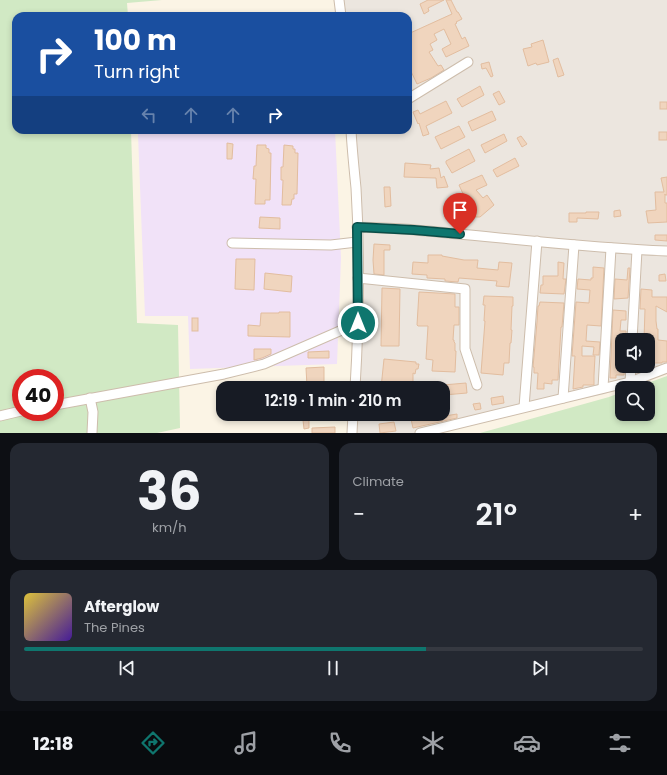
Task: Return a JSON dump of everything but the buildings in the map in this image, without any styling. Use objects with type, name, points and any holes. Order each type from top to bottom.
[{"type":"street","points":[[339,0],[340,12]]},
{"type":"street","points":[[412,97],[468,62]]},
{"type":"street","points":[[351,134],[356,188],[358,242],[358,323],[355,381]]},
{"type":"street","points":[[357,227],[414,230],[574,245],[667,251]]},
{"type":"street","points":[[524,407],[537,241]]},
{"type":"street","points":[[232,242],[331,245],[358,242]]},
{"type":"street","points":[[563,398],[574,245]]},
{"type":"street","points":[[603,388],[611,248]]},
{"type":"street","points":[[632,333],[637,250]]},
{"type":"street","points":[[358,278],[464,289],[465,349],[478,385]]},
{"type":"street","points":[[64,403],[224,374],[264,364],[358,323]]},
{"type":"street","points":[[633,381],[667,368]]},
{"type":"street","points":[[420,433],[615,385]]},
{"type":"street","points":[[90,398],[93,412],[92,433]]},
{"type":"street","points":[[0,416],[12,413]]},
{"type":"street","points":[[352,433],[353,421]]},
{"type":"shaded area","points":[[339,0],[667,0],[667,369],[637,381],[615,381],[615,390],[605,394],[428,433],[352,433],[352,421],[450,421],[450,381],[353,381],[358,253],[351,134],[412,134],[412,12],[340,12]]},
{"type":"shaded area","points":[[138,134],[335,134],[341,258],[337,364],[190,369],[188,316],[145,316]]},
{"type":"green space","points":[[0,0],[162,0],[127,3],[128,12],[12,12],[12,134],[131,134],[137,323],[178,325],[180,428],[157,433],[0,433]]},
{"type":"green space","points":[[667,376],[667,433],[480,433],[615,395],[615,421],[655,421],[655,381],[653,381]]},
{"type":"route","points":[[358,323],[357,227],[460,234]]}]
